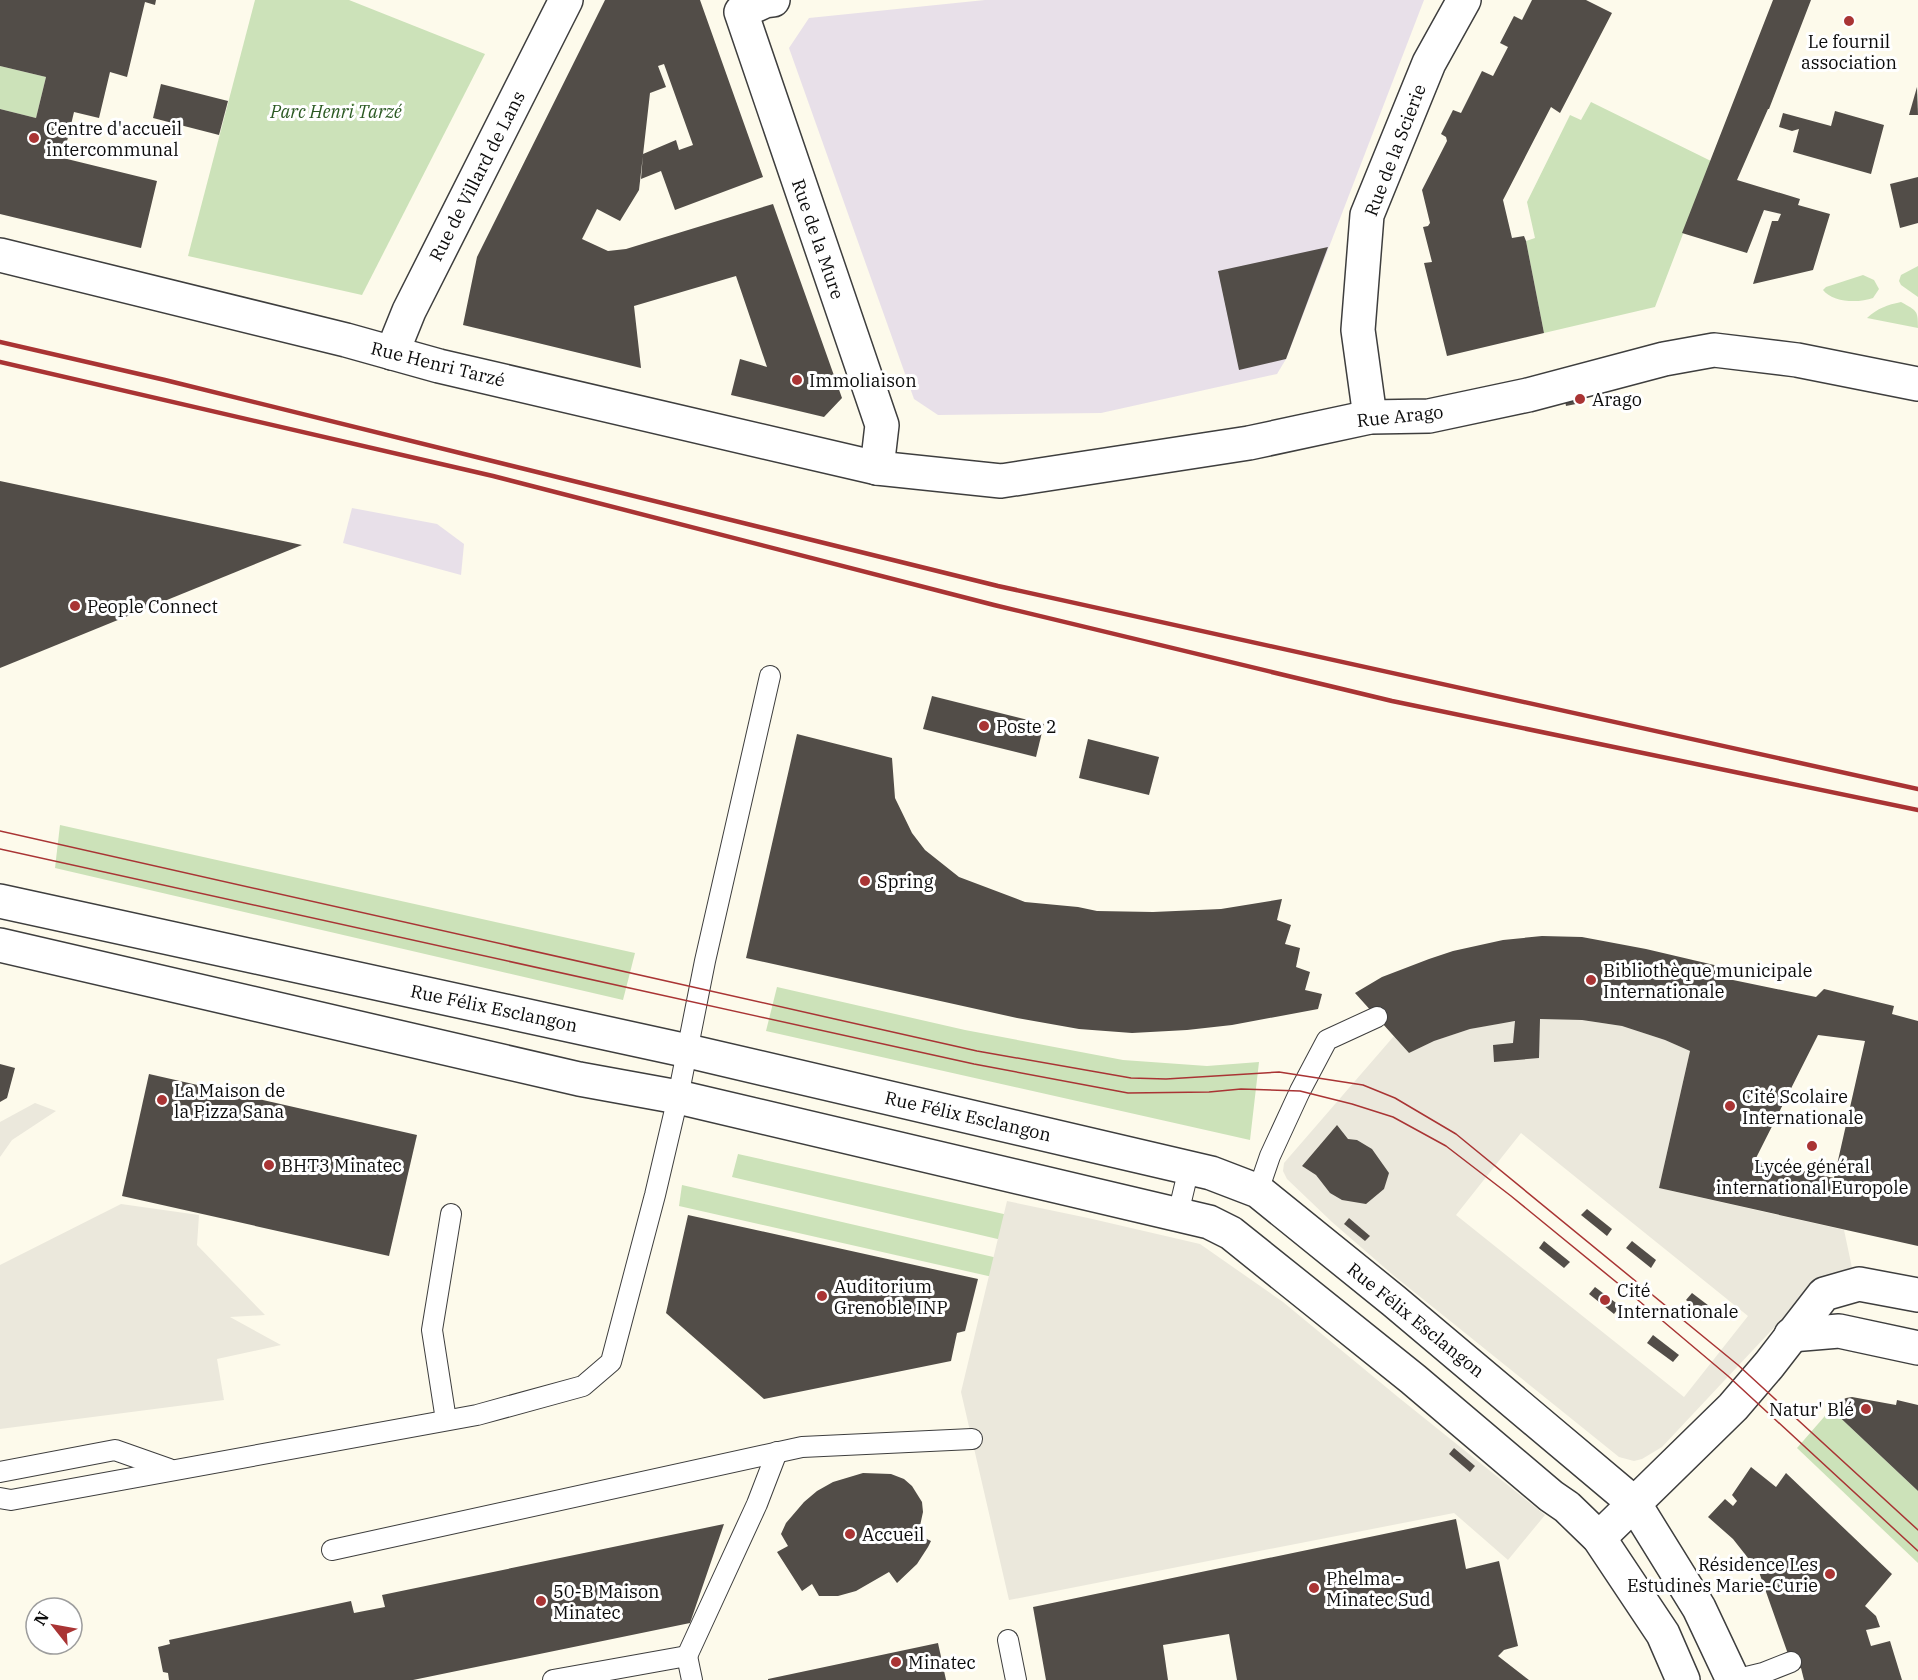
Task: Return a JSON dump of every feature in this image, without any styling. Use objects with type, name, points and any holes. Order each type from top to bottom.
[{"type":"street","name":"Rue de Villard de Lans","points":[[392,353],[409,311],[566,0]]},
{"type":"street","name":"Rue de la Mure","points":[[773,0],[765,1],[741,12],[882,425],[877,468]]},
{"type":"street","name":"Rue de la Scierie","points":[[1370,417],[1358,330],[1367,215],[1429,63],[1464,0]]},
{"type":"street","name":"Rue Henri Tarzé","points":[[0,255],[392,353],[877,468]]},
{"type":"street","name":"Rue Arago","points":[[877,468],[1001,481],[1249,442],[1370,417],[1429,416],[1528,395],[1664,359],[1714,350],[1797,360],[1918,384]]},
{"type":"street","name":"Rue Félix Esclangon","points":[[0,901],[688,1051],[1210,1173],[1258,1191],[1394,1301],[1634,1503],[1699,1608],[1734,1680]]},
{"type":"street","points":[[0,945],[579,1079],[678,1097],[1209,1222],[1231,1233],[1413,1379],[1551,1496],[1568,1507],[1599,1538],[1663,1634],[1683,1680]]},
{"type":"street","points":[[1599,1538],[1733,1407],[1824,1294],[1858,1284],[1918,1295]]},
{"type":"street","points":[[1791,1335],[1839,1331],[1918,1348]]},
{"type":"lane","points":[[0,1498],[11,1500],[477,1415],[583,1386],[611,1362],[678,1097],[705,961],[770,676]]},
{"type":"lane","points":[[1258,1191],[1274,1147],[1327,1040],[1377,1017]]},
{"type":"lane","points":[[1178,1214],[1189,1168]]},
{"type":"lane","points":[[447,1420],[432,1330],[451,1214]]},
{"type":"lane","points":[[332,1550],[802,1447],[972,1439]]},
{"type":"lane","points":[[0,1472],[115,1450],[171,1470]]},
{"type":"lane","points":[[692,1680],[687,1656],[757,1504],[777,1452]]},
{"type":"lane","points":[[1008,1640],[1016,1680]]},
{"type":"lane","points":[[554,1680],[687,1656]]},
{"type":"lane","points":[[1734,1680],[1763,1673],[1791,1662]]},
{"type":"shaded area","points":[[985,0],[1424,0],[1286,359],[1277,374],[1101,413],[938,415],[914,399],[789,48],[809,18]]},
{"type":"shaded area","points":[[352,508],[437,524],[464,544],[461,575],[343,543]]},
{"type":"shaded area","points":[[1540,1019],[1582,1020],[1622,1026],[1690,1051],[1659,1188],[1844,1230],[1853,1275],[1798,1302],[1662,1447],[1642,1459],[1634,1461],[1619,1457],[1393,1275],[1332,1222],[1287,1179],[1283,1171],[1284,1163],[1394,1036],[1409,1053],[1434,1041],[1470,1029]],"holes":[[[1337,1125],[1346,1192],[1302,1166]],[[1521,1133],[1748,1316],[1684,1397],[1456,1215]],[[1349,1218],[1369,1235],[1365,1241],[1344,1224]]]},
{"type":"shaded area","points":[[35,1103],[56,1111],[12,1140],[0,1157],[0,1122]]},
{"type":"shaded area","points":[[1007,1201],[1200,1244],[1283,1302],[1545,1515],[1508,1560],[1454,1513],[1009,1600],[961,1392]]},
{"type":"shaded area","points":[[121,1204],[199,1215],[197,1245],[265,1315],[230,1317],[281,1345],[217,1359],[224,1400],[0,1429],[0,1265]]},
{"type":"green space","name":"Parc Henri Tarzé","points":[[255,0],[349,0],[485,54],[362,295],[188,256]]},
{"type":"green space","points":[[0,66],[46,77],[36,118],[0,109]]},
{"type":"green space","points":[[1591,102],[1711,161],[1655,307],[1544,333],[1526,241],[1535,238],[1527,202],[1570,115],[1581,120]]},
{"type":"green space","points":[[1918,266],[1918,297],[1899,281],[1901,275]]},
{"type":"green space","points":[[1863,275],[1874,280],[1879,289],[1873,298],[1861,301],[1840,300],[1823,290],[1826,287]]},
{"type":"green space","points":[[1901,302],[1915,312],[1918,318],[1918,328],[1867,318],[1883,307]]},
{"type":"green space","points":[[60,825],[635,953],[623,1000],[55,868]]},
{"type":"green space","points":[[777,987],[965,1030],[1123,1060],[1207,1066],[1259,1062],[1250,1140],[766,1031]]},
{"type":"green space","points":[[738,1154],[1212,1261],[1216,1290],[732,1177]]},
{"type":"green space","points":[[682,1185],[1002,1259],[997,1278],[679,1206]]},
{"type":"green space","points":[[1831,1409],[1918,1491],[1918,1563],[1797,1448]]},
{"type":"building","name":"Centre d'accueil intercommunal","points":[[0,0],[156,0],[155,5],[145,2],[127,77],[110,72],[99,118],[74,112],[63,158],[157,181],[141,248],[0,214],[0,109],[36,118],[46,77],[0,66]]},
{"type":"building","points":[[605,0],[700,0],[763,177],[675,210],[661,171],[641,179],[643,156],[639,190],[620,221],[597,209],[582,239],[608,251],[626,249],[773,204],[842,398],[824,417],[731,395],[740,359],[767,367],[736,276],[634,306],[641,368],[463,325],[477,257]],"holes":[[[664,64],[693,145],[679,150],[676,140],[643,154],[650,93],[666,87],[658,66]]]},
{"type":"building","points":[[1532,0],[1586,0],[1612,13],[1560,113],[1551,107],[1503,200],[1512,238],[1524,236],[1526,241],[1544,333],[1447,356],[1424,263],[1432,262],[1423,227],[1430,223],[1422,190],[1447,141],[1446,137],[1441,134],[1453,110],[1461,113],[1482,71],[1493,76],[1508,47],[1500,43],[1514,16],[1522,20]]},
{"type":"building","points":[[1773,0],[1811,0],[1769,109],[1737,180],[1800,199],[1798,205],[1830,214],[1813,270],[1753,284],[1772,221],[1778,221],[1781,214],[1764,210],[1747,253],[1682,233]]},
{"type":"building","points":[[161,84],[228,101],[219,135],[153,118]]},
{"type":"building","points":[[1917,87],[1918,115],[1909,115]]},
{"type":"building","points":[[1835,111],[1884,125],[1871,174],[1793,152],[1799,129],[1792,131],[1779,127],[1783,113],[1831,126]]},
{"type":"building","points":[[1918,177],[1918,223],[1900,228],[1890,184]]},
{"type":"building","points":[[1328,247],[1286,359],[1239,370],[1218,271]]},
{"type":"building","name":"Arago","points":[[1585,396],[1586,402],[1566,406],[1565,401]]},
{"type":"building","name":"People Connect","points":[[0,481],[302,545],[0,668]]},
{"type":"building","name":"Poste 2","points":[[932,696],[1044,724],[1036,757],[923,729]]},
{"type":"building","name":"Spring","points":[[797,734],[892,758],[895,798],[912,833],[925,850],[959,877],[1025,902],[1097,911],[1153,912],[1221,909],[1282,899],[1277,920],[1291,925],[1285,944],[1300,948],[1296,967],[1310,972],[1305,990],[1322,994],[1318,1009],[1232,1025],[1187,1030],[1132,1033],[1079,1029],[1017,1018],[746,958]]},
{"type":"building","points":[[1088,739],[1159,757],[1149,795],[1079,778]]},
{"type":"building","name":"Cité Scolaire Internationale","points":[[1542,936],[1582,937],[1646,949],[1727,968],[1725,976],[1733,980],[1816,997],[1824,989],[1894,1006],[1892,1014],[1918,1021],[1918,1246],[1659,1188],[1690,1051],[1622,1026],[1582,1020],[1540,1019],[1539,1058],[1494,1062],[1493,1045],[1513,1043],[1515,1021],[1470,1029],[1434,1041],[1409,1053],[1355,993],[1382,977],[1429,959],[1503,940]],"holes":[[[1818,1035],[1865,1041],[1834,1178],[1755,1160]]]},
{"type":"building","points":[[0,1064],[15,1068],[7,1098],[0,1102]]},
{"type":"building","name":"BHT3 Minatec","points":[[149,1074],[417,1135],[389,1256],[122,1196]]},
{"type":"building","points":[[1337,1125],[1348,1139],[1357,1140],[1372,1149],[1389,1173],[1384,1189],[1366,1204],[1342,1200],[1330,1193],[1316,1175],[1302,1166]]},
{"type":"building","points":[[1587,1209],[1612,1229],[1607,1236],[1581,1215]]},
{"type":"building","name":"Auditorium Grenoble INP","points":[[688,1215],[978,1279],[965,1331],[957,1333],[951,1361],[764,1399],[666,1313]]},
{"type":"building","points":[[1349,1218],[1370,1236],[1365,1241],[1344,1224]]},
{"type":"building","points":[[1544,1241],[1570,1262],[1564,1268],[1539,1248]]},
{"type":"building","name":"Cité Internationale","points":[[1632,1241],[1656,1260],[1651,1268],[1626,1248]]},
{"type":"building","name":"Cité Internationale","points":[[1595,1287],[1620,1306],[1614,1314],[1589,1294]]},
{"type":"building","name":"Cité Internationale","points":[[1692,1293],[1717,1312],[1711,1319],[1686,1300]]},
{"type":"building","name":"Cité Internationale","points":[[1653,1335],[1679,1355],[1673,1362],[1647,1343]]},
{"type":"building","points":[[1852,1397],[1896,1405],[1897,1400],[1918,1405],[1918,1491],[1831,1409],[1846,1398]]},
{"type":"building","points":[[1454,1448],[1475,1466],[1470,1472],[1449,1454]]},
{"type":"building","name":"Résidence Les Estudines Marie-Curie","points":[[1751,1467],[1776,1487],[1786,1473],[1892,1574],[1865,1606],[1876,1616],[1880,1627],[1866,1630],[1871,1646],[1890,1641],[1902,1680],[1804,1680],[1801,1668],[1794,1671],[1759,1572],[1733,1539],[1708,1517],[1725,1499],[1733,1506],[1737,1501],[1732,1495]]},
{"type":"building","name":"Accueil","points":[[863,1473],[891,1474],[904,1479],[912,1486],[922,1502],[923,1512],[918,1535],[931,1541],[928,1547],[917,1564],[897,1583],[889,1572],[856,1591],[838,1596],[819,1596],[812,1584],[802,1591],[777,1552],[788,1546],[781,1534],[786,1523],[817,1491],[833,1482]]},
{"type":"building","name":"Phelma - Minatec Sud","points":[[1456,1519],[1466,1569],[1499,1561],[1518,1646],[1504,1650],[1498,1656],[1529,1680],[1237,1680],[1229,1634],[1163,1645],[1168,1680],[1046,1680],[1033,1607]]},
{"type":"building","name":"50-B Maison Minatec","points":[[724,1524],[690,1623],[413,1680],[169,1680],[168,1673],[163,1672],[158,1647],[170,1644],[169,1640],[351,1601],[354,1613],[385,1607],[382,1595]]},
{"type":"building","name":"Minatec","points":[[938,1643],[946,1680],[768,1680],[768,1679]]},
{"type":"tram line","points":[[0,831],[977,1051],[1131,1078],[1166,1079],[1279,1072],[1363,1085],[1395,1098],[1456,1134],[1738,1365],[1918,1530]]},
{"type":"tram line","points":[[0,849],[974,1064],[1128,1093],[1209,1092],[1241,1089],[1300,1091],[1393,1117],[1446,1146],[1626,1290],[1728,1376],[1918,1551]]},
{"type":"railway","points":[[0,342],[165,380],[998,586],[1918,789]]},
{"type":"railway","points":[[0,362],[493,476],[994,605],[1392,701],[1918,810]]},
{"type":"place","name":"Le fournil association","points":[[1849,21]]},
{"type":"place","name":"Centre d'accueil intercommunal","points":[[34,138]]},
{"type":"place","name":"Immoliaison","points":[[797,380]]},
{"type":"place","name":"Arago","points":[[1580,399]]},
{"type":"place","name":"People Connect","points":[[75,606]]},
{"type":"place","name":"Poste 2","points":[[984,726]]},
{"type":"place","name":"Spring","points":[[865,881]]},
{"type":"place","name":"Bibliothèque municipale Internationale","points":[[1591,980]]},
{"type":"place","name":"La Maison de la Pizza Sana","points":[[162,1100]]},
{"type":"place","name":"Cité Scolaire Internationale","points":[[1730,1106]]},
{"type":"place","name":"Lycée général international Europole","points":[[1812,1146]]},
{"type":"place","name":"BHT3 Minatec","points":[[269,1165]]},
{"type":"place","name":"Auditorium Grenoble INP","points":[[822,1296]]},
{"type":"place","name":"Cité Internationale","points":[[1605,1300]]},
{"type":"place","name":"Natur' Blé","points":[[1866,1409]]},
{"type":"place","name":"Accueil","points":[[850,1534]]},
{"type":"place","name":"Résidence Les Estudines Marie-Curie","points":[[1830,1574]]},
{"type":"place","name":"Phelma - Minatec Sud","points":[[1314,1588]]},
{"type":"place","name":"50-B Maison Minatec","points":[[541,1601]]},
{"type":"place","name":"Minatec","points":[[896,1662]]}]
